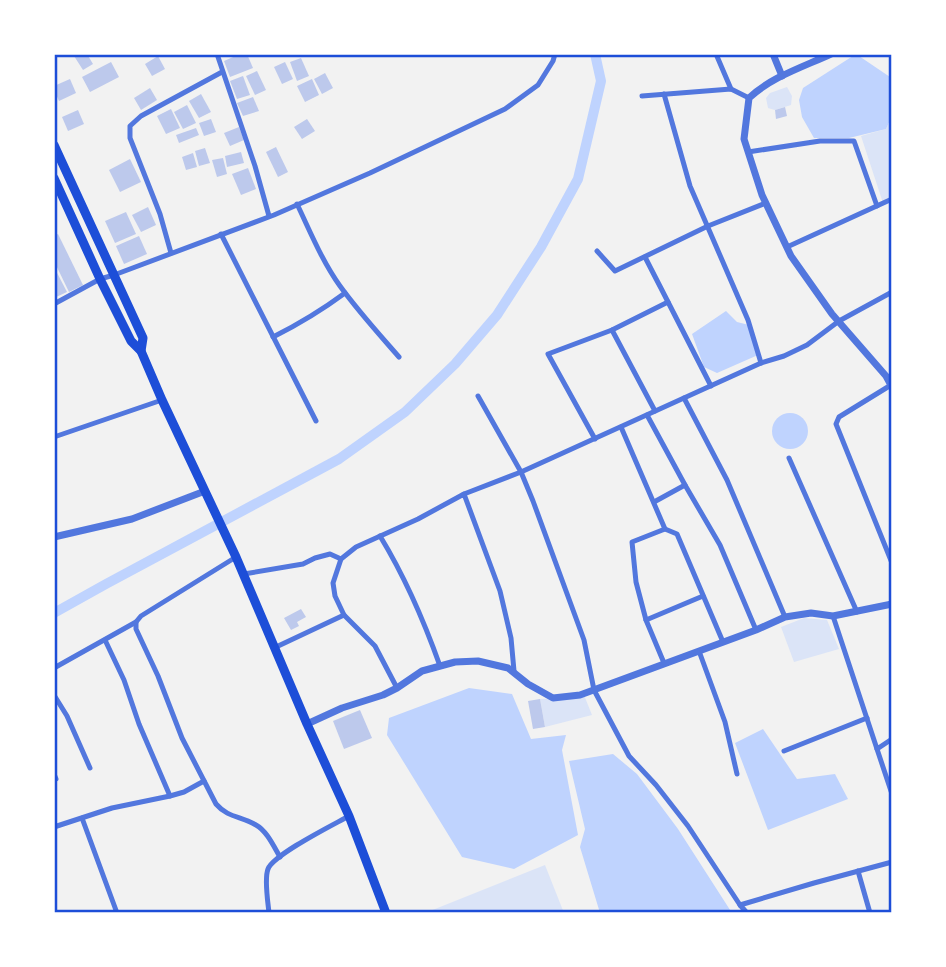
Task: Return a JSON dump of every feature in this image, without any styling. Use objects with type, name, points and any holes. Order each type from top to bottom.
[{"type":"main road","points":[[54,145],[143,338],[141,351]]},
{"type":"main road","points":[[54,178],[131,341],[141,351],[236,556],[306,724],[349,816],[386,913]]},
{"type":"street","points":[[217,54],[270,216]]},
{"type":"street","points":[[54,304],[100,279],[270,216],[370,173],[505,109],[538,85],[555,54]]},
{"type":"street","points":[[716,54],[731,89]]},
{"type":"street","points":[[774,54],[782,76]]},
{"type":"street","points":[[831,54],[782,76],[748,99],[744,139],[766,204],[787,247],[839,321],[886,376],[891,386],[839,417],[836,424],[892,563]]},
{"type":"street","points":[[171,253],[160,214],[130,138],[130,126],[141,116],[222,72]]},
{"type":"street","points":[[642,96],[731,89],[748,99]]},
{"type":"street","points":[[664,94],[690,186],[748,320],[761,363]]},
{"type":"street","points":[[748,152],[820,141],[854,141],[877,206]]},
{"type":"street","points":[[787,247],[892,199]]},
{"type":"street","points":[[297,204],[326,262],[345,292],[399,357]]},
{"type":"street","points":[[597,251],[615,271],[708,226],[766,204]]},
{"type":"street","points":[[221,234],[316,421]]},
{"type":"street","points":[[645,257],[711,386]]},
{"type":"street","points":[[273,337],[323,310],[345,292]]},
{"type":"street","points":[[397,688],[374,646],[344,615],[335,596],[332,583],[341,559],[356,547],[418,519],[464,494],[521,472],[761,363],[784,356],[807,345],[839,321],[892,292]]},
{"type":"street","points":[[595,439],[548,354],[612,330],[668,302]]},
{"type":"street","points":[[612,330],[655,411]]},
{"type":"street","points":[[478,396],[521,472],[584,640],[594,690],[629,756],[688,826],[747,913]]},
{"type":"street","points":[[684,398],[727,480],[785,617]]},
{"type":"street","points":[[54,437],[162,400]]},
{"type":"street","points":[[647,415],[720,545],[756,630]]},
{"type":"street","points":[[621,427],[665,529],[677,534],[723,642]]},
{"type":"street","points":[[789,458],[857,612]]},
{"type":"street","points":[[653,502],[685,485]]},
{"type":"street","points":[[54,537],[132,519],[205,491]]},
{"type":"street","points":[[464,494],[500,591],[511,638],[514,671]]},
{"type":"street","points":[[664,663],[646,620],[636,582],[632,542],[665,529]]},
{"type":"street","points":[[380,536],[400,571],[440,666]]},
{"type":"street","points":[[244,575],[303,564],[330,554],[341,559]]},
{"type":"street","points":[[54,668],[136,622],[141,616],[236,556]]},
{"type":"street","points":[[646,620],[703,596]]},
{"type":"street","points":[[306,724],[342,708],[383,695],[422,671],[455,662],[478,661],[508,668],[528,684],[553,698],[580,695],[785,617],[811,613],[834,617],[892,604]]},
{"type":"street","points":[[276,647],[344,615]]},
{"type":"street","points":[[834,617],[892,794]]},
{"type":"street","points":[[136,622],[136,629],[182,738],[216,804],[222,812],[259,826],[280,857]]},
{"type":"street","points":[[105,640],[124,680],[139,724],[170,796]]},
{"type":"street","points":[[699,651],[725,722],[737,774]]},
{"type":"street","points":[[54,695],[67,716],[90,768]]},
{"type":"street","points":[[785,751],[867,718]]},
{"type":"street","points":[[877,749],[892,739]]},
{"type":"street","points":[[54,827],[112,808],[184,792],[204,781]]},
{"type":"street","points":[[269,913],[268,869],[280,857],[349,816]]},
{"type":"street","points":[[82,818],[117,913]]},
{"type":"street","points":[[740,905],[892,862]]},
{"type":"street","points":[[858,871],[870,913]]},
{"type":"shaded area","points":[[787,87],[792,96],[791,105],[775,110],[768,108],[766,98],[770,93]]},
{"type":"shaded area","points":[[892,101],[892,199],[883,203],[861,136],[886,129],[891,118],[889,102]]},
{"type":"shaded area","points":[[804,618],[827,620],[839,649],[794,662],[781,627]]},
{"type":"shaded area","points":[[584,695],[592,715],[545,727],[540,699]]},
{"type":"shaded area","points":[[545,865],[564,913],[425,913]]},
{"type":"water","points":[[856,54],[890,77],[891,118],[886,129],[849,138],[814,138],[802,117],[799,100],[803,88]]},
{"type":"water","points":[[726,311],[737,322],[749,325],[758,355],[717,373],[704,367],[692,334]]},
{"type":"water","points":[[790,413],[803,418],[808,431],[803,444],[790,449],[777,444],[772,431],[777,418]]},
{"type":"water","points":[[469,688],[512,694],[531,739],[566,735],[562,750],[578,835],[514,869],[462,857],[387,735],[389,718]]},
{"type":"water","points":[[763,729],[797,779],[835,774],[848,799],[768,830],[735,743]]},
{"type":"water","points":[[613,754],[637,774],[678,829],[732,913],[600,913],[580,847],[585,829],[569,761]]},
{"type":"building","points":[[87,54],[93,64],[83,70],[74,56]]},
{"type":"building","points":[[247,54],[253,68],[230,77],[224,61]]},
{"type":"building","points":[[158,56],[165,69],[152,76],[145,64]]},
{"type":"building","points":[[301,58],[309,76],[297,81],[290,62]]},
{"type":"building","points":[[111,62],[119,77],[90,92],[82,77]]},
{"type":"building","points":[[285,62],[293,79],[282,84],[274,67]]},
{"type":"building","points":[[257,71],[266,90],[255,95],[246,76]]},
{"type":"building","points":[[325,73],[333,88],[322,94],[314,79]]},
{"type":"building","points":[[243,76],[250,95],[237,99],[230,81]]},
{"type":"building","points":[[70,79],[76,93],[59,101],[54,86]]},
{"type":"building","points":[[312,79],[319,95],[305,102],[297,86]]},
{"type":"building","points":[[150,88],[157,100],[141,110],[134,98]]},
{"type":"building","points":[[201,94],[211,112],[199,118],[189,101]]},
{"type":"building","points":[[253,97],[259,111],[243,116],[237,103]]},
{"type":"building","points":[[187,105],[196,123],[183,129],[174,112]]},
{"type":"building","points":[[785,107],[787,116],[776,119],[775,110]]},
{"type":"building","points":[[171,109],[180,128],[166,134],[157,116]]},
{"type":"building","points":[[78,110],[84,124],[68,131],[62,117]]},
{"type":"building","points":[[211,119],[216,132],[204,136],[199,123]]},
{"type":"building","points":[[307,119],[315,131],[302,139],[294,127]]},
{"type":"building","points":[[239,127],[244,140],[230,146],[224,133]]},
{"type":"building","points":[[196,128],[199,135],[179,143],[176,135]]},
{"type":"building","points":[[276,147],[288,172],[278,177],[266,152]]},
{"type":"building","points":[[205,148],[210,163],[199,166],[195,151]]},
{"type":"building","points":[[241,152],[244,163],[227,167],[225,156]]},
{"type":"building","points":[[193,153],[197,167],[186,170],[182,157]]},
{"type":"building","points":[[223,158],[227,174],[217,177],[212,160]]},
{"type":"building","points":[[130,159],[141,182],[120,192],[109,170]]},
{"type":"building","points":[[248,168],[256,189],[241,195],[232,174]]},
{"type":"building","points":[[148,207],[156,225],[141,232],[132,215]]},
{"type":"building","points":[[126,212],[136,234],[115,243],[105,221]]},
{"type":"building","points":[[58,234],[83,285],[69,292],[54,261],[54,236]]},
{"type":"building","points":[[139,236],[147,254],[124,264],[116,246]]},
{"type":"building","points":[[54,267],[67,292],[54,298]]},
{"type":"building","points":[[301,609],[306,617],[297,622],[299,626],[291,630],[284,618]]},
{"type":"building","points":[[540,699],[545,727],[533,729],[528,701]]},
{"type":"building","points":[[360,710],[372,738],[344,749],[333,721]]},
{"type":"waterway","points":[[54,613],[339,459],[405,412],[455,364],[497,315],[541,247],[578,179],[601,81],[595,54]]}]
